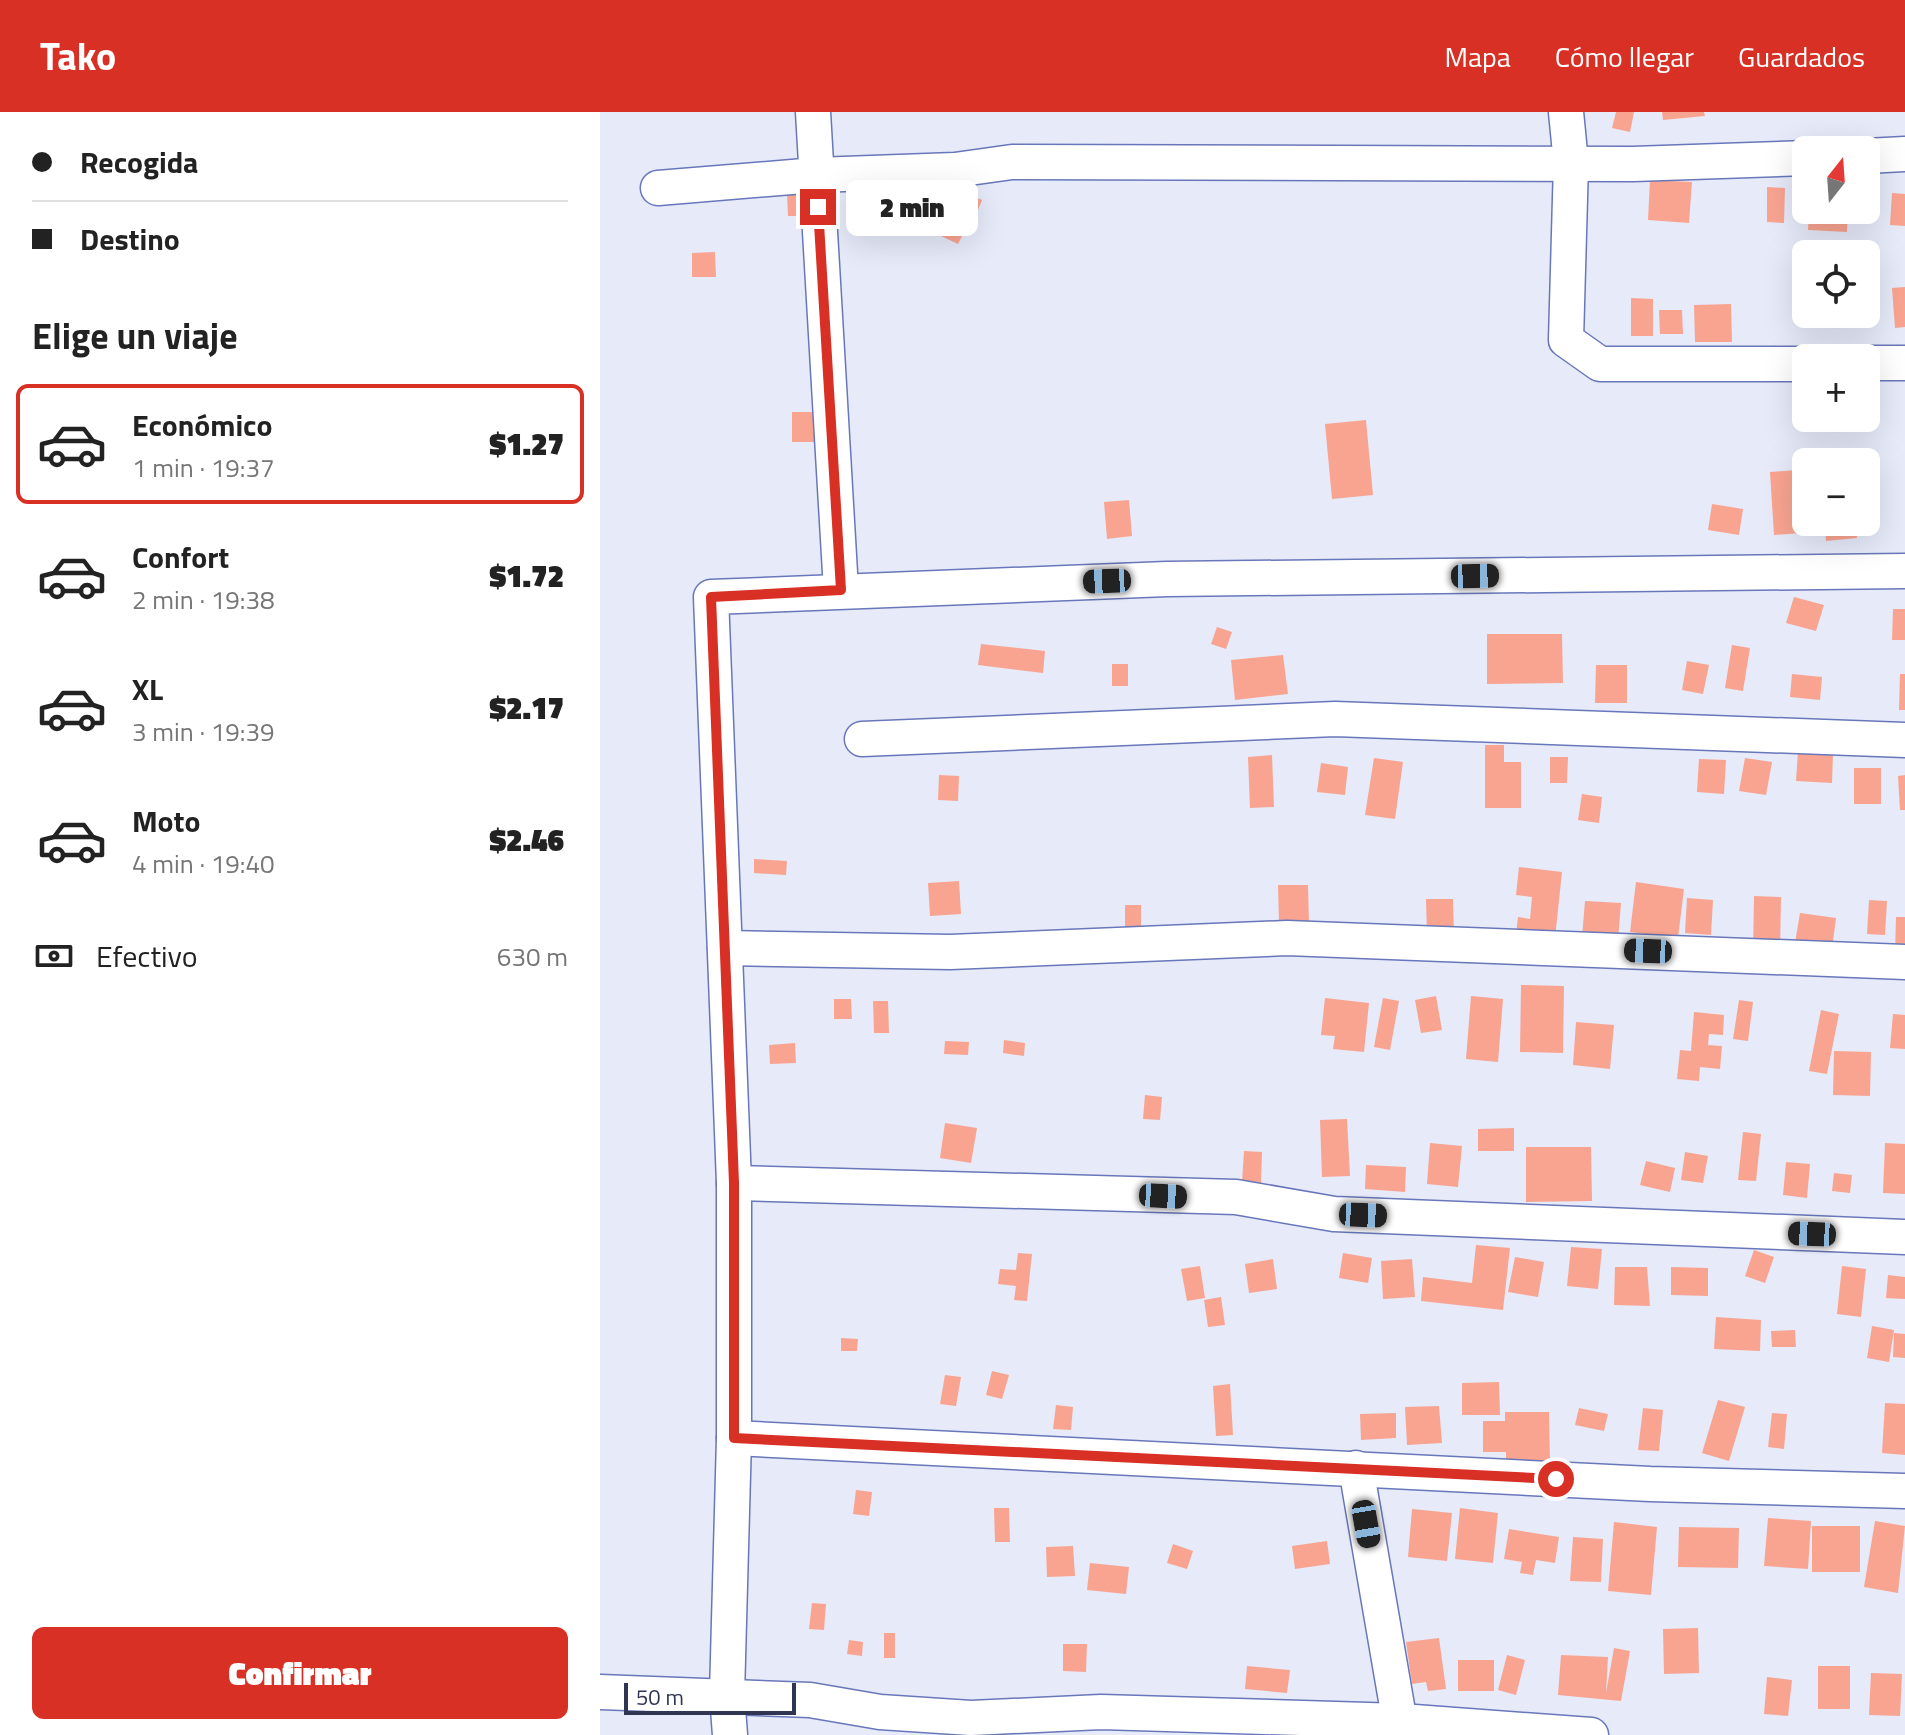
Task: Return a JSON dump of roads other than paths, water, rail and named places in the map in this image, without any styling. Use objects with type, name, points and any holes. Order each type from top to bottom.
[{"type":"street","points":[[813,112],[841,590]]},
{"type":"street","points":[[1566,112],[1571,163],[1566,340],[1600,364],[1792,364]]},
{"type":"street","points":[[1880,155],[1905,154]]},
{"type":"street","points":[[658,188],[816,175],[955,170],[1012,162],[1571,163],[1792,158]]},
{"type":"street","points":[[1880,363],[1905,363]]},
{"type":"street","points":[[730,1735],[727,1695],[734,1438],[734,1183],[711,597],[1167,579],[1905,571]]},
{"type":"street","points":[[862,739],[1335,719],[1905,740]]},
{"type":"street","points":[[725,948],[950,952],[1287,938],[1905,962]]},
{"type":"street","points":[[734,1183],[1236,1197],[1334,1214],[1905,1237]]},
{"type":"street","points":[[734,1438],[1650,1484],[1905,1491]]},
{"type":"street","points":[[1356,1468],[1402,1728]]},
{"type":"street","points":[[600,1692],[727,1695],[1064,1725],[1101,1712],[1591,1735]]}]
